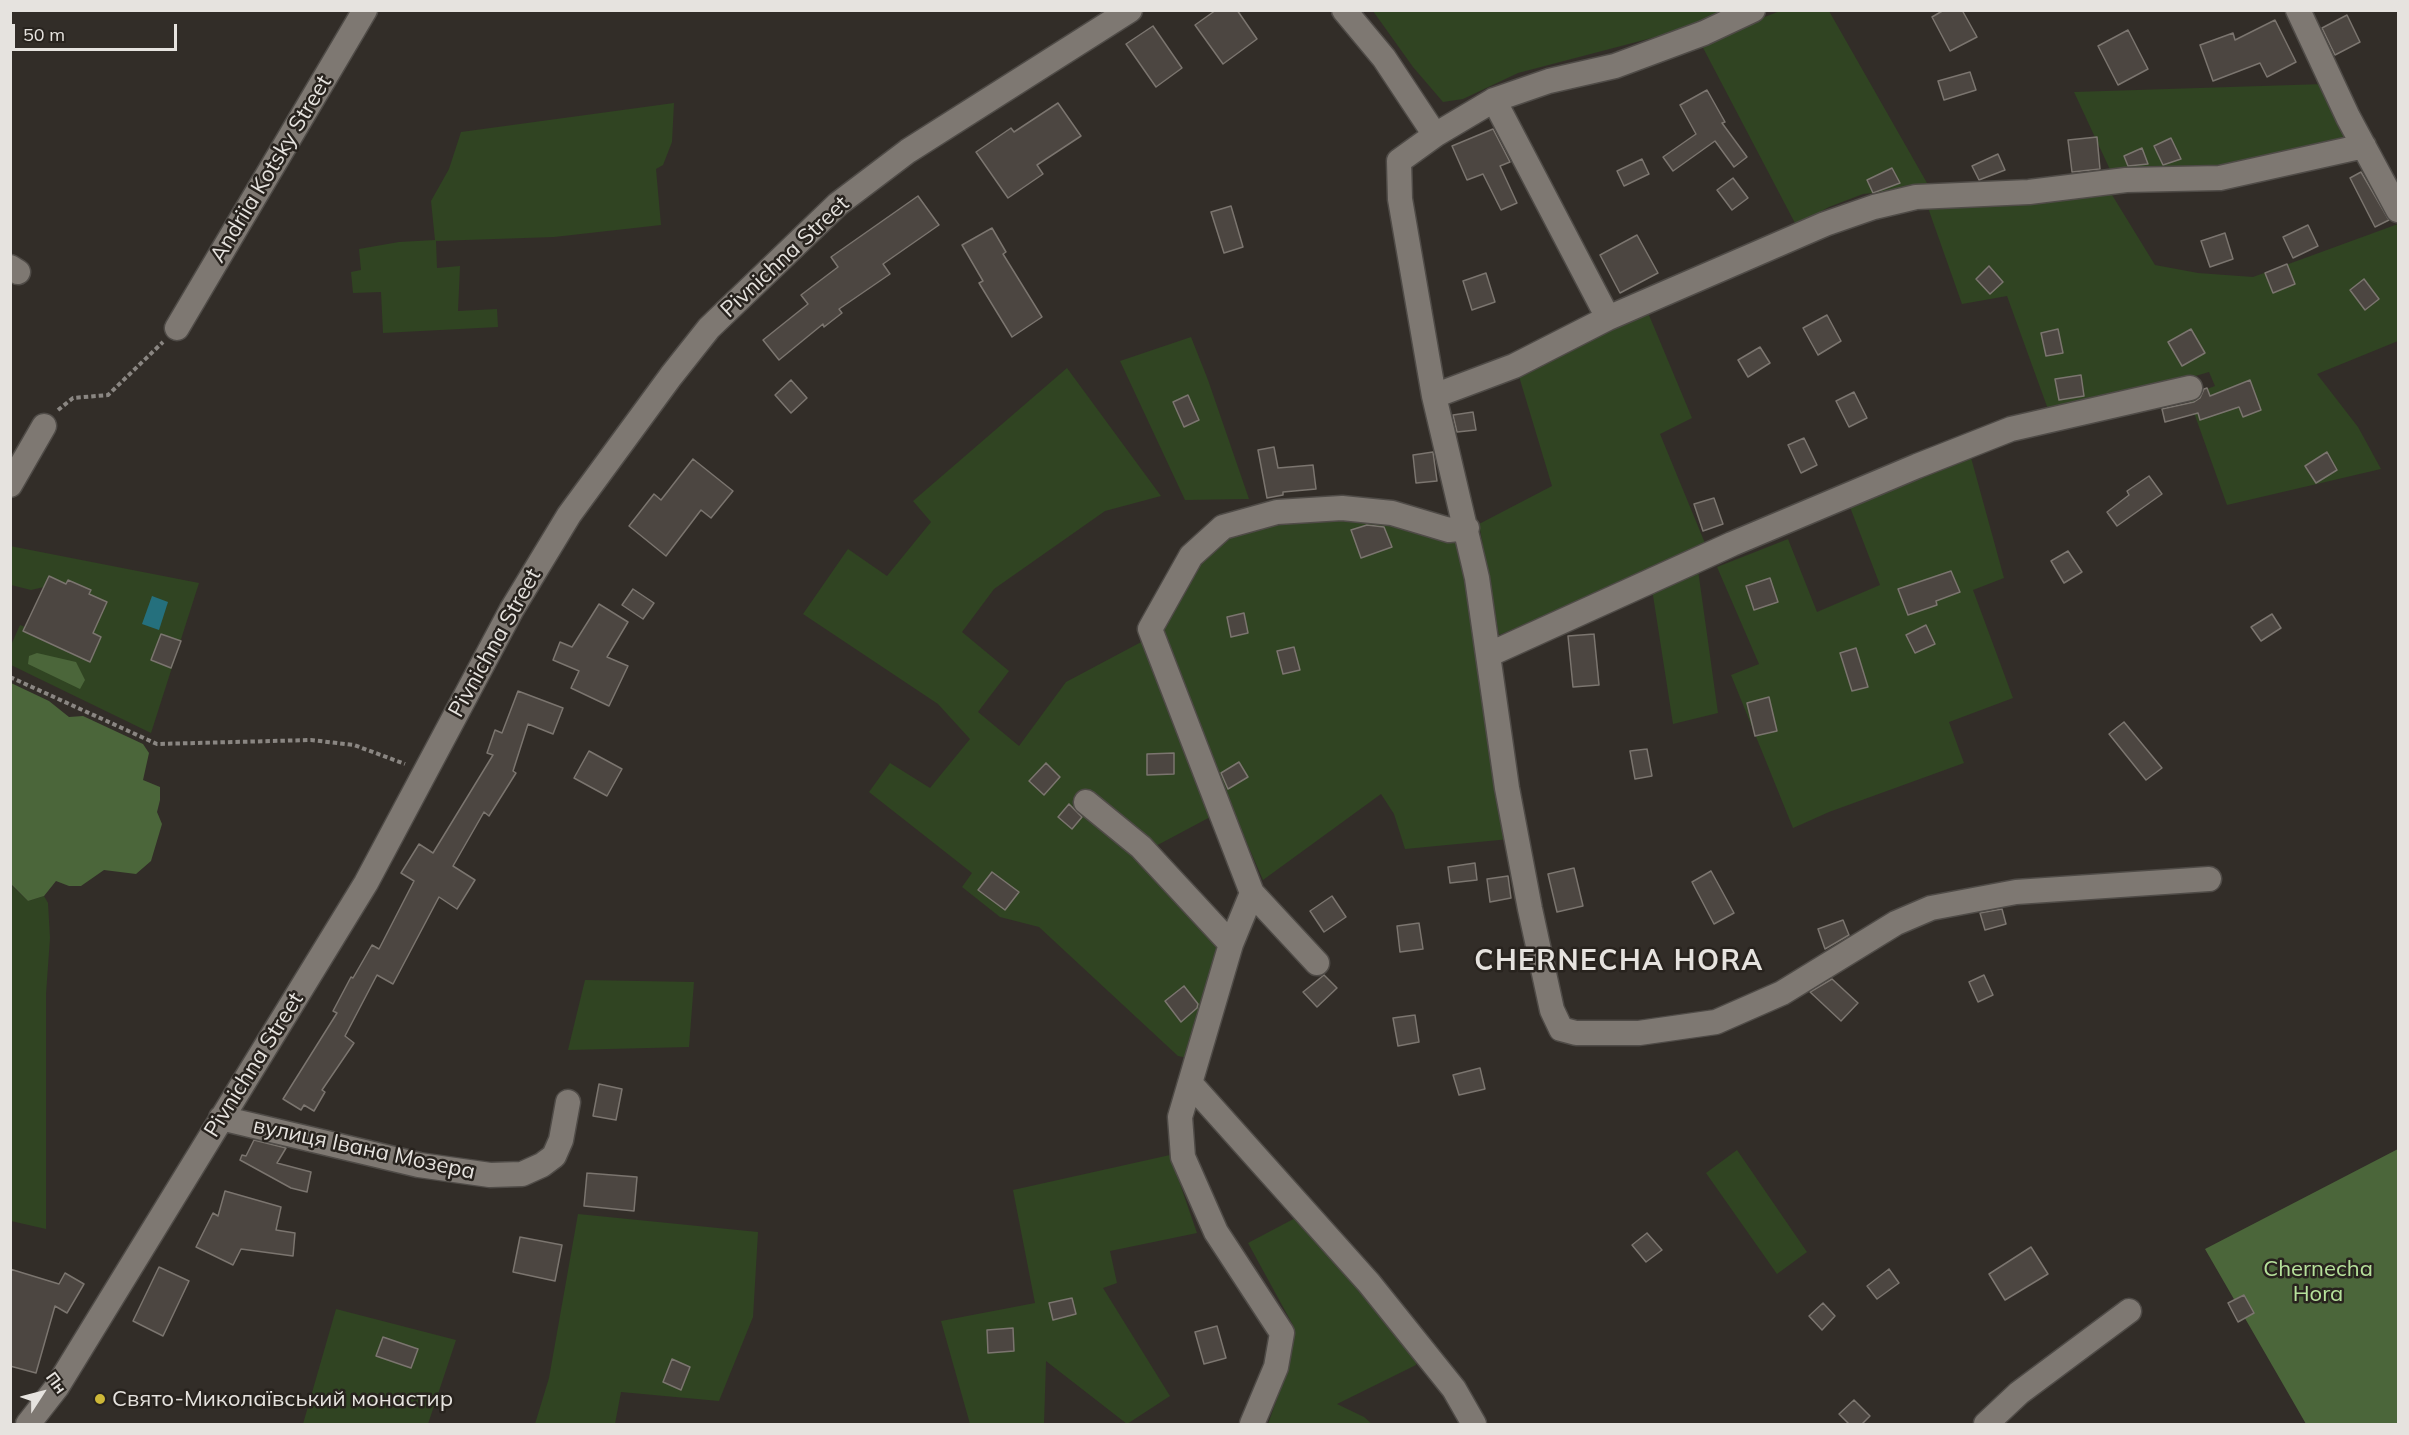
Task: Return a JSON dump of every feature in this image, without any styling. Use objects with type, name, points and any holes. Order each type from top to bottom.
[{"type":"street","name":"Andriia Kotsky Street","points":[[177,328],[365,10]]},
{"type":"street","name":"Pivnichna Street","points":[[28,1425],[57,1387],[366,883],[512,609],[569,515],[709,328],[838,204],[908,151],[1130,10]]},
{"type":"street","points":[[1344,10],[1384,58],[1435,135]]},
{"type":"street","points":[[1752,10],[1704,33],[1615,66],[1549,81],[1494,100],[1435,135],[1400,161],[1400,199],[1434,396],[1467,528],[1507,788],[1530,909],[1552,1010],[1561,1029],[1576,1033],[1639,1033],[1716,1022],[1782,993],[1896,923],[1931,908],[2016,892],[2209,879]]},
{"type":"street","points":[[2298,10],[2398,210]]},
{"type":"street","points":[[1494,100],[1608,318]]},
{"type":"street","points":[[1434,396],[1514,366],[1608,318],[1825,224],[1916,196],[2029,192],[2126,180],[2220,178],[2364,146]]},
{"type":"street","points":[[1488,655],[1732,544],[2011,429],[2190,388]]},
{"type":"street","points":[[10,485],[44,426]]},
{"type":"street","points":[[1317,963],[1252,893],[1149,629],[1191,556],[1223,527],[1277,512],[1342,508],[1392,513],[1449,530],[1467,528]]},
{"type":"street","points":[[1086,802],[1141,848],[1231,944]]},
{"type":"street","points":[[1252,893],[1231,944],[1180,1117],[1183,1157],[1216,1232],[1282,1333],[1276,1367],[1252,1425]]},
{"type":"street","points":[[1190,1083],[1369,1283],[1454,1389],[1474,1425]]},
{"type":"street","name":"вулиця Івана Мозера","points":[[220,1118],[419,1165],[490,1175],[522,1174],[542,1166],[554,1156],[561,1140],[568,1102]]},
{"type":"street","points":[[1986,1425],[2019,1393],[2129,1311]]},
{"type":"path","points":[[44,426],[55,412],[73,398],[108,395],[177,328]]},
{"type":"path","points":[[10,677],[157,744],[322,741],[354,745],[425,772]]},
{"type":"green space","points":[[1373,11],[1729,11],[1686,29],[1518,73],[1463,99],[1443,102],[1413,67]]},
{"type":"green space","points":[[1780,11],[1829,11],[1927,183],[1903,190],[1863,194],[1829,207],[1796,225],[1700,42]]},
{"type":"green space","points":[[2324,84],[2349,135],[2346,141],[2251,164],[2113,176],[2074,92]]},
{"type":"green space","points":[[674,103],[672,142],[663,165],[656,169],[661,225],[554,237],[436,241],[437,268],[460,266],[458,311],[497,309],[498,327],[383,333],[381,292],[353,293],[351,272],[361,270],[359,249],[399,242],[435,240],[431,201],[449,169],[461,132]]},
{"type":"green space","points":[[2109,190],[2155,265],[2198,273],[2253,277],[2398,224],[2398,341],[2317,374],[2358,427],[2381,469],[2227,505],[2188,396],[2215,386],[2209,372],[2135,394],[2049,412],[2007,296],[1962,304],[1927,205]]},
{"type":"green space","points":[[1646,308],[1692,418],[1660,434],[1707,548],[1499,635],[1479,524],[1552,486],[1518,373]]},
{"type":"green space","points":[[1191,337],[1249,499],[1185,500],[1120,361]]},
{"type":"green space","points":[[1067,368],[1161,496],[1105,511],[994,589],[962,632],[1009,671],[978,712],[1019,746],[1066,682],[1145,640],[1214,815],[1152,848],[1134,847],[1221,944],[1188,1058],[1178,1056],[1039,927],[1000,917],[962,887],[972,873],[869,792],[890,763],[930,788],[970,739],[938,704],[803,614],[848,549],[887,576],[931,522],[913,501]]},
{"type":"green space","points":[[1970,454],[2004,578],[1973,590],[2013,698],[1949,722],[1964,763],[1829,812],[1793,828],[1731,675],[1759,664],[1717,567],[1788,539],[1817,612],[1880,585],[1848,502]]},
{"type":"green space","points":[[1361,515],[1443,536],[1459,543],[1510,839],[1405,849],[1394,814],[1381,794],[1263,880],[1189,710],[1161,629],[1196,561],[1227,534],[1278,519]]},
{"type":"green space","points":[[10,546],[199,583],[151,733],[11,665],[11,645],[20,625],[25,627],[24,632],[90,662],[93,633],[107,603],[89,594],[90,590],[68,580],[66,584],[49,576],[44,587],[31,590],[11,585]]},
{"type":"green space","points":[[1698,570],[1718,713],[1673,724],[1652,589]]},
{"type":"green space","points":[[37,653],[76,662],[85,680],[80,689],[28,664],[29,656]]},
{"type":"green space","points":[[11,683],[49,701],[69,717],[83,716],[143,744],[149,753],[143,780],[160,787],[157,812],[162,824],[151,861],[136,874],[104,870],[81,886],[69,886],[56,881],[44,896],[28,901],[11,884]]},
{"type":"green space","points":[[10,884],[28,901],[44,896],[48,903],[50,938],[46,994],[46,1229],[11,1221]]},
{"type":"green space","points":[[585,980],[694,982],[689,1047],[568,1050]]},
{"type":"green space","name":"Chernecha Hora","points":[[2398,1149],[2398,1424],[2306,1424],[2205,1249]]},
{"type":"green space","points":[[1737,1150],[1807,1252],[1777,1274],[1706,1173]]},
{"type":"green space","points":[[1170,1155],[1197,1233],[1110,1251],[1117,1283],[1103,1288],[1170,1396],[1127,1424],[1046,1361],[1044,1424],[970,1424],[941,1321],[1035,1303],[1013,1190]]},
{"type":"green space","points":[[578,1214],[758,1232],[753,1317],[719,1401],[621,1392],[615,1424],[535,1424],[549,1378]]},
{"type":"green space","points":[[1301,1215],[1417,1359],[1416,1365],[1337,1404],[1364,1417],[1372,1424],[1268,1424],[1284,1379],[1294,1327],[1248,1243]]},
{"type":"green space","points":[[336,1309],[456,1340],[428,1424],[303,1424]]},
{"type":"water","points":[[152,596],[168,602],[159,630],[142,624]]},
{"type":"building","points":[[1216,10],[1237,10],[1257,39],[1223,64],[1195,25]]},
{"type":"building","points":[[1944,10],[1962,10],[1977,37],[1950,51],[1932,17]]},
{"type":"building","points":[[2347,15],[2360,42],[2335,55],[2322,28]]},
{"type":"building","points":[[2275,20],[2296,62],[2267,77],[2260,63],[2213,81],[2200,45],[2233,33],[2235,40]]},
{"type":"building","points":[[1153,26],[1182,68],[1156,87],[1126,44]]},
{"type":"building","points":[[2128,30],[2148,69],[2118,85],[2098,46]]},
{"type":"building","points":[[1970,72],[1976,90],[1944,100],[1938,81]]},
{"type":"building","points":[[1707,90],[1725,122],[1722,123],[1747,157],[1734,167],[1715,141],[1673,171],[1663,157],[1696,134],[1680,105]]},
{"type":"building","points":[[1058,103],[1081,136],[1037,165],[1043,174],[1008,198],[976,152],[1011,128],[1014,132]]},
{"type":"building","points":[[1493,129],[1510,162],[1500,166],[1517,203],[1501,210],[1483,174],[1467,180],[1452,146]]},
{"type":"building","points":[[2097,137],[2100,169],[2072,172],[2068,140]]},
{"type":"building","points":[[2171,138],[2181,159],[2163,165],[2154,146]]},
{"type":"building","points":[[2142,148],[2148,164],[2128,166],[2124,156]]},
{"type":"building","points":[[1998,154],[2005,170],[1979,180],[1972,166]]},
{"type":"building","points":[[1642,159],[1649,174],[1624,186],[1617,171]]},
{"type":"building","points":[[1892,168],[1900,183],[1873,193],[1867,180]]},
{"type":"building","points":[[2361,172],[2389,220],[2375,227],[2350,178]]},
{"type":"building","points":[[1733,178],[1748,198],[1732,210],[1717,190]]},
{"type":"building","points":[[918,196],[939,225],[883,264],[890,274],[839,309],[842,313],[824,327],[823,324],[779,360],[763,340],[808,304],[801,295],[838,267],[831,257]]},
{"type":"building","points":[[1231,206],[1243,247],[1224,253],[1211,212]]},
{"type":"building","points":[[2308,225],[2318,246],[2293,258],[2283,237]]},
{"type":"building","points":[[992,228],[1006,252],[1003,254],[1042,317],[1012,337],[979,283],[983,281],[962,245]]},
{"type":"building","points":[[2225,233],[2233,259],[2210,267],[2201,241]]},
{"type":"building","points":[[1637,235],[1658,273],[1620,293],[1600,255]]},
{"type":"building","points":[[2287,264],[2295,284],[2273,293],[2265,273]]},
{"type":"building","points":[[1989,266],[2003,282],[1990,294],[1976,279]]},
{"type":"building","points":[[1486,273],[1495,302],[1472,310],[1463,281]]},
{"type":"building","points":[[2364,279],[2379,299],[2365,310],[2350,290]]},
{"type":"building","points":[[1827,315],[1841,341],[1818,355],[1803,328]]},
{"type":"building","points":[[2058,329],[2063,353],[2046,356],[2041,333]]},
{"type":"building","points":[[2191,329],[2205,353],[2182,366],[2168,342]]},
{"type":"building","points":[[1760,347],[1770,363],[1748,377],[1738,360]]},
{"type":"building","points":[[2081,375],[2084,396],[2059,400],[2055,379]]},
{"type":"building","points":[[791,380],[807,398],[791,413],[775,395]]},
{"type":"building","points":[[2250,380],[2261,410],[2243,417],[2239,407],[2200,420],[2198,413],[2165,422],[2162,409],[2194,402],[2207,388],[2210,396]]},
{"type":"building","points":[[1854,392],[1867,418],[1849,427],[1836,401]]},
{"type":"building","points":[[1188,395],[1199,420],[1184,427],[1173,402]]},
{"type":"building","points":[[1473,412],[1476,430],[1457,432],[1453,415]]},
{"type":"building","points":[[1804,438],[1817,465],[1801,473],[1788,445]]},
{"type":"building","points":[[1274,447],[1278,468],[1313,465],[1316,489],[1283,492],[1283,495],[1267,498],[1258,450]]},
{"type":"building","points":[[1433,452],[1437,481],[1416,483],[1413,455]]},
{"type":"building","points":[[2327,452],[2337,470],[2316,483],[2305,466]]},
{"type":"building","points":[[693,459],[733,491],[711,518],[701,510],[666,556],[629,526],[654,494],[661,500]]},
{"type":"building","points":[[2149,476],[2162,494],[2117,526],[2107,512],[2129,495],[2127,491]]},
{"type":"building","points":[[1714,498],[1723,524],[1703,531],[1694,504]]},
{"type":"building","points":[[1367,525],[1384,527],[1392,547],[1361,558],[1351,530]]},
{"type":"building","points":[[2068,551],[2082,572],[2064,583],[2051,561]]},
{"type":"building","points":[[1951,571],[1960,592],[1936,601],[1937,605],[1908,615],[1898,589]]},
{"type":"building","points":[[49,576],[66,584],[68,580],[91,590],[89,594],[107,602],[93,633],[101,637],[90,662],[23,631]]},
{"type":"building","points":[[1770,578],[1778,602],[1754,610],[1746,586]]},
{"type":"building","points":[[633,589],[654,603],[643,619],[622,605]]},
{"type":"building","points":[[599,604],[628,622],[607,657],[628,666],[609,706],[571,688],[579,671],[553,660],[560,642],[572,647]]},
{"type":"building","points":[[1244,613],[1248,633],[1231,637],[1227,617]]},
{"type":"building","points":[[2272,614],[2281,628],[2261,641],[2251,627]]},
{"type":"building","points":[[1926,625],[1935,644],[1915,653],[1906,635]]},
{"type":"building","points":[[161,634],[181,641],[171,668],[151,660]]},
{"type":"building","points":[[1594,634],[1599,685],[1573,687],[1568,636]]},
{"type":"building","points":[[1294,647],[1300,670],[1283,674],[1277,651]]},
{"type":"building","points":[[1856,648],[1868,687],[1852,691],[1840,653]]},
{"type":"building","points":[[518,691],[563,708],[553,734],[528,724],[513,771],[516,773],[489,816],[484,812],[453,866],[475,880],[457,909],[439,897],[393,984],[377,975],[345,1036],[354,1043],[322,1090],[325,1092],[314,1111],[304,1105],[301,1110],[283,1099],[337,1013],[333,1011],[351,977],[353,978],[372,945],[379,949],[414,881],[401,873],[419,844],[433,853],[493,755],[487,753],[495,730],[502,733]]},
{"type":"building","points":[[1769,697],[1777,731],[1755,736],[1747,703]]},
{"type":"building","points":[[2124,722],[2162,768],[2146,780],[2109,734]]},
{"type":"building","points":[[1647,749],[1652,776],[1635,779],[1630,751]]},
{"type":"building","points":[[589,751],[622,769],[607,796],[574,778]]},
{"type":"building","points":[[1174,753],[1174,774],[1147,775],[1147,754]]},
{"type":"building","points":[[1239,762],[1248,777],[1228,789],[1221,773]]},
{"type":"building","points":[[1046,763],[1060,777],[1044,795],[1029,781]]},
{"type":"building","points":[[1069,804],[1082,817],[1072,829],[1058,817]]},
{"type":"building","points":[[1475,863],[1477,880],[1450,883],[1448,867]]},
{"type":"building","points":[[1574,868],[1583,906],[1557,912],[1548,874]]},
{"type":"building","points":[[1711,871],[1734,913],[1714,924],[1692,882]]},
{"type":"building","points":[[992,872],[1019,892],[1005,910],[978,890]]},
{"type":"building","points":[[1508,876],[1511,898],[1490,902],[1487,879]]},
{"type":"building","points":[[1332,896],[1346,917],[1324,932],[1310,911]]},
{"type":"building","points":[[2002,909],[2006,924],[1985,930],[1980,913]]},
{"type":"building","points":[[1843,920],[1849,935],[1825,949],[1818,929]]},
{"type":"building","points":[[1419,923],[1423,949],[1400,952],[1397,926]]},
{"type":"building","points":[[1324,975],[1337,988],[1317,1007],[1303,992]]},
{"type":"building","points":[[1984,975],[1993,995],[1978,1002],[1969,982]]},
{"type":"building","points":[[1832,979],[1858,1003],[1841,1021],[1810,992]]},
{"type":"building","points":[[1184,986],[1198,1004],[1197,1008],[1181,1022],[1165,1001]]},
{"type":"building","points":[[1415,1015],[1419,1042],[1398,1046],[1393,1018]]},
{"type":"building","points":[[1480,1068],[1485,1089],[1459,1095],[1453,1075]]},
{"type":"building","points":[[599,1084],[622,1089],[616,1120],[593,1116]]},
{"type":"building","points":[[254,1140],[286,1148],[277,1163],[311,1172],[307,1192],[291,1188],[240,1160],[242,1155],[246,1156]]},
{"type":"building","points":[[587,1173],[637,1177],[634,1211],[584,1206]]},
{"type":"building","points":[[225,1191],[281,1207],[276,1230],[295,1233],[293,1256],[241,1249],[233,1265],[196,1247],[213,1213],[218,1216]]},
{"type":"building","points":[[1647,1233],[1662,1250],[1646,1262],[1632,1245]]},
{"type":"building","points":[[520,1237],[562,1245],[555,1281],[513,1272]]},
{"type":"building","points":[[2031,1247],[2048,1274],[2005,1300],[1989,1274]]},
{"type":"building","points":[[159,1267],[189,1281],[163,1336],[133,1321]]},
{"type":"building","points":[[10,1269],[59,1284],[65,1273],[84,1284],[67,1313],[55,1306],[36,1373],[10,1366]]},
{"type":"building","points":[[1889,1269],[1899,1283],[1877,1299],[1867,1286]]},
{"type":"building","points":[[2244,1295],[2254,1313],[2238,1322],[2228,1303]]},
{"type":"building","points":[[1072,1298],[1076,1314],[1053,1320],[1049,1303]]},
{"type":"building","points":[[1823,1303],[1835,1316],[1822,1330],[1809,1316]]},
{"type":"building","points":[[1217,1326],[1226,1358],[1204,1364],[1195,1332]]},
{"type":"building","points":[[1013,1328],[1014,1351],[988,1353],[987,1330]]},
{"type":"building","points":[[383,1337],[418,1349],[411,1368],[376,1356]]},
{"type":"building","points":[[672,1359],[690,1367],[681,1390],[663,1382]]},
{"type":"building","points":[[1854,1400],[1870,1416],[1861,1425],[1850,1425],[1839,1414]]},
{"type":"place","name":"Свято-Миколаївський монастир","points":[[100,1399]]},
{"type":"district","name":"CHERNECHA HORA","points":[[1619,962]]}]
